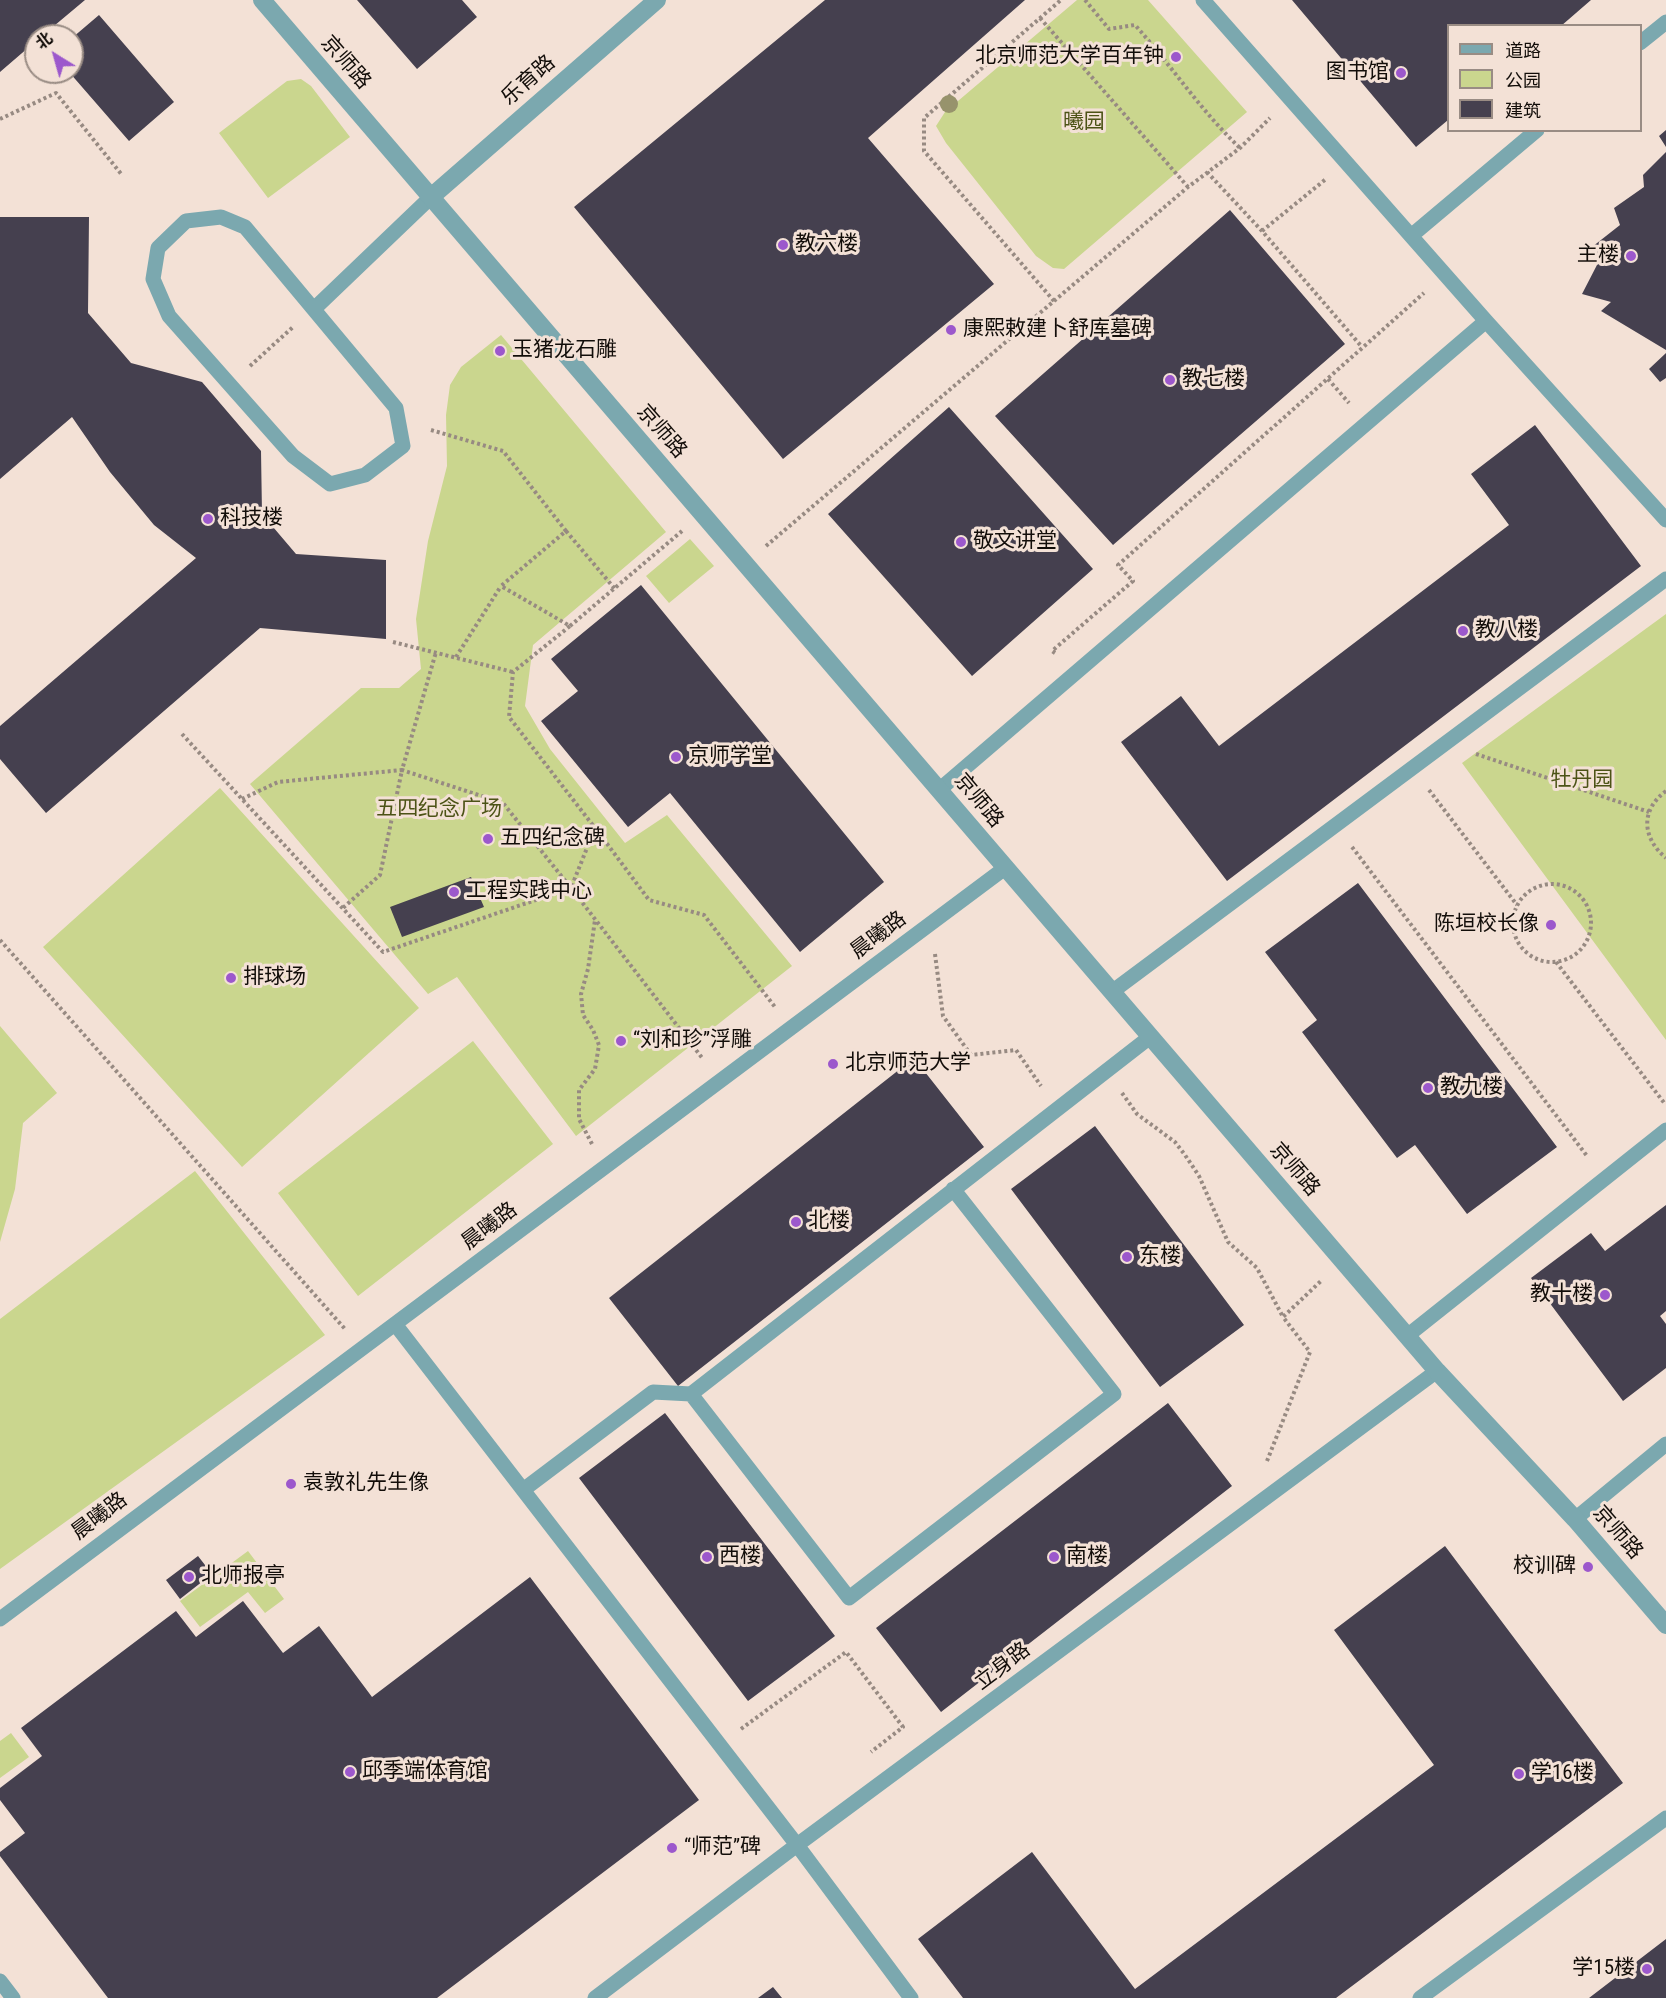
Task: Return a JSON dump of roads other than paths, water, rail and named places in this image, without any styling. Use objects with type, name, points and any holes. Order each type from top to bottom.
[{"type":"street","name":"京师路","points":[[262,0],[1437,1371],[1575,1519],[1666,1625]]},
{"type":"street","name":"乐育路","points":[[431,197],[657,0]]},
{"type":"lane","points":[[1203,0],[1444,274],[1666,520]]},
{"type":"lane","points":[[1642,42],[1666,22]]},
{"type":"lane","points":[[1411,236],[1535,132]]},
{"type":"lane","points":[[314,309],[431,197]]},
{"type":"lane","points":[[221,218],[246,227],[314,309],[396,408],[403,446],[365,475],[330,484],[293,456],[169,316],[153,279],[158,248],[186,221],[221,218]]},
{"type":"lane","points":[[939,790],[1486,321]]},
{"type":"lane","points":[[1113,991],[1666,579]]},
{"type":"lane","name":"晨曦路","points":[[0,1619],[1005,868]]},
{"type":"lane","points":[[523,1490],[653,1392],[691,1394],[1150,1037]]},
{"type":"lane","points":[[1407,1336],[1666,1130]]},
{"type":"lane","points":[[691,1394],[849,1598],[1114,1395],[954,1189]]},
{"type":"lane","points":[[395,1324],[797,1845],[911,1998]]},
{"type":"lane","name":"立身路","points":[[595,1998],[797,1845],[1437,1371]]},
{"type":"lane","points":[[1575,1519],[1666,1444]]},
{"type":"lane","points":[[1420,1998],[1666,1818]]},
{"type":"lane","points":[[0,1981],[13,1998]]},
{"type":"place","name":"北京师范大学百年钟","points":[[1176,57]]},
{"type":"place","name":"图书馆","points":[[1401,73]]},
{"type":"place","name":"教六楼","points":[[783,245]]},
{"type":"place","name":"主楼","points":[[1631,256]]},
{"type":"place","name":"康熙敕建卜舒库墓碑","points":[[951,330]]},
{"type":"place","name":"玉猪龙石雕","points":[[500,351]]},
{"type":"place","name":"教七楼","points":[[1170,380]]},
{"type":"place","name":"科技楼","points":[[208,519]]},
{"type":"place","name":"敬文讲堂","points":[[961,542]]},
{"type":"place","name":"教八楼","points":[[1463,631]]},
{"type":"place","name":"京师学堂","points":[[676,757]]},
{"type":"place","name":"五四纪念碑","points":[[488,839]]},
{"type":"place","name":"工程实践中心","points":[[454,892]]},
{"type":"place","name":"陈垣校长像","points":[[1551,925]]},
{"type":"place","name":"排球场","points":[[231,978]]},
{"type":"place","name":"“刘和珍”浮雕","points":[[621,1041]]},
{"type":"place","name":"北京师范大学","points":[[833,1064]]},
{"type":"place","name":"教九楼","points":[[1428,1088]]},
{"type":"place","name":"北楼","points":[[796,1222]]},
{"type":"place","name":"东楼","points":[[1127,1257]]},
{"type":"place","name":"教十楼","points":[[1605,1295]]},
{"type":"place","name":"袁敦礼先生像","points":[[291,1484]]},
{"type":"place","name":"西楼","points":[[707,1557]]},
{"type":"place","name":"南楼","points":[[1054,1557]]},
{"type":"place","name":"校训碑","points":[[1588,1567]]},
{"type":"place","name":"北师报亭","points":[[189,1577]]},
{"type":"place","name":"邱季端体育馆","points":[[350,1772]]},
{"type":"place","name":"学16楼","points":[[1519,1774]]},
{"type":"place","name":"“师范”碑","points":[[672,1848]]},
{"type":"place","name":"学15楼","points":[[1647,1969]]},
{"type":"park label","name":"曦园","points":[[1084,123]]},
{"type":"park label","name":"牡丹园","points":[[1582,781]]},
{"type":"park label","name":"五四纪念广场","points":[[439,810]]}]
